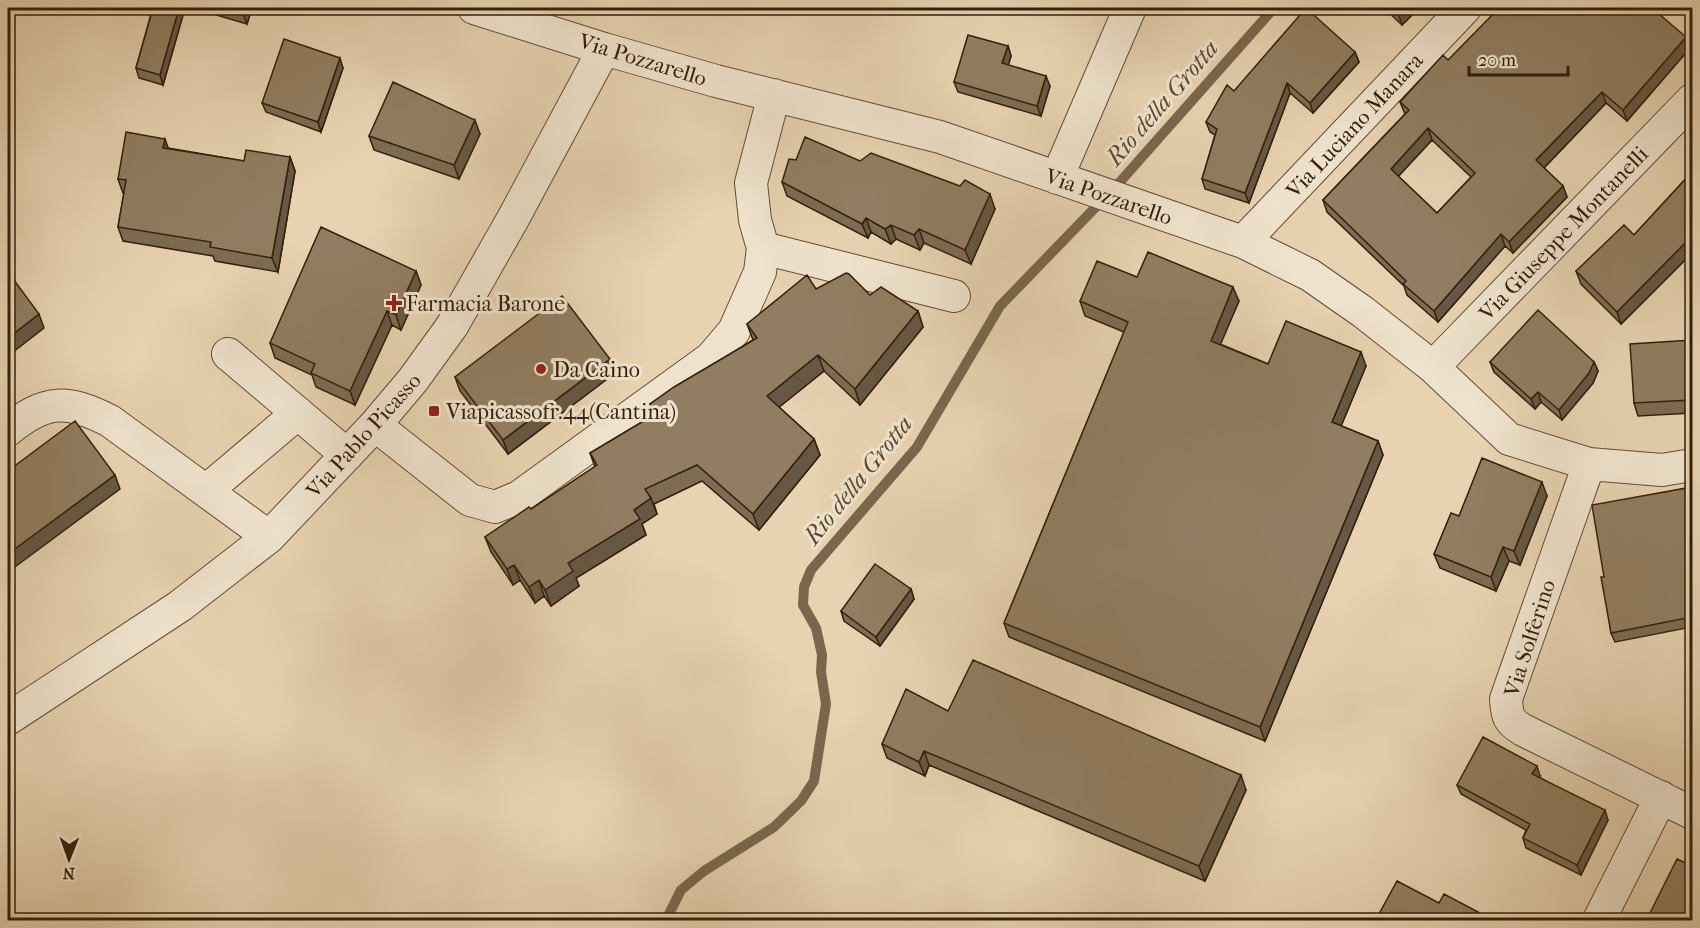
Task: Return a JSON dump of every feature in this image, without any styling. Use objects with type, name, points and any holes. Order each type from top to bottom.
[{"type":"street","name":"Via Pozzarello","points":[[474,8],[716,81],[940,137],[1243,242],[1310,275],[1363,312],[1433,367],[1509,439],[1588,464],[1662,470],[1692,465]]},
{"type":"street","points":[[1068,182],[1130,8]]},
{"type":"street","name":"Via Luciano Manara","points":[[1243,242],[1465,8]]},
{"type":"street","name":"Via Pablo Picasso","points":[[8,719],[180,606],[269,537],[375,425],[413,380],[452,326],[514,217],[604,49]]},
{"type":"street","points":[[375,425],[470,500],[495,507],[519,497],[711,358],[734,332],[760,272],[763,249],[755,220],[751,183],[774,95]]},
{"type":"street","name":"Via Giuseppe Montanelli","points":[[1433,367],[1692,100]]},
{"type":"street","points":[[763,249],[954,296]]},
{"type":"street","points":[[228,354],[346,455]]},
{"type":"street","points":[[8,430],[37,410],[53,405],[89,410],[110,421],[269,537]]},
{"type":"street","points":[[206,491],[298,413]]},
{"type":"street","name":"Via Solferino","points":[[1588,464],[1506,699],[1507,712],[1511,722],[1523,730],[1692,813]]},
{"type":"street","points":[[1599,921],[1661,797]]},
{"type":"building","points":[[153,8],[179,8],[160,75],[136,68]]},
{"type":"building","points":[[221,8],[245,8],[243,14]]},
{"type":"building","points":[[1306,8],[1355,52],[1310,103],[1287,83],[1245,193],[1202,179],[1217,129],[1206,122],[1227,85],[1234,91]]},
{"type":"building","points":[[1499,8],[1652,8],[1686,37],[1623,110],[1602,92],[1536,160],[1563,186],[1509,242],[1501,234],[1434,311],[1403,284],[1406,281],[1323,200],[1409,110],[1400,102],[1443,55],[1448,60]],"holes":[[[1428,128],[1475,173],[1437,213],[1391,169]]]},
{"type":"building","points":[[968,35],[1008,46],[1002,63],[1046,76],[1037,106],[954,82]]},
{"type":"building","points":[[284,39],[340,58],[318,122],[262,103]]},
{"type":"building","points":[[393,82],[475,120],[454,165],[369,136]]},
{"type":"building","points":[[126,132],[165,139],[163,148],[244,161],[246,150],[290,157],[272,258],[210,247],[211,242],[118,227],[126,180],[118,179]]},
{"type":"building","points":[[805,137],[860,161],[871,153],[960,186],[965,180],[990,194],[965,250],[919,229],[914,235],[891,225],[885,229],[866,218],[862,224],[782,182],[789,159],[796,160]]},
{"type":"building","points":[[1692,172],[1692,247],[1687,241],[1617,312],[1576,271],[1624,225],[1634,235]]},
{"type":"building","points":[[321,227],[416,271],[396,315],[387,311],[350,391],[311,373],[315,364],[270,343]]},
{"type":"building","points":[[1148,252],[1233,287],[1211,341],[1268,364],[1286,321],[1361,352],[1332,422],[1378,441],[1260,727],[1004,623],[1128,322],[1080,301],[1097,261],[1137,277]]},
{"type":"building","points":[[8,272],[39,314],[8,338]]},
{"type":"building","points":[[846,273],[870,295],[881,287],[918,311],[855,389],[818,355],[767,396],[814,439],[753,514],[697,465],[645,489],[651,498],[634,510],[640,519],[568,563],[573,571],[545,590],[539,580],[529,587],[514,565],[507,569],[485,537],[597,465],[590,453],[657,413],[650,404],[674,387],[757,338],[747,324],[807,275],[816,289]]},
{"type":"building","points":[[562,296],[610,359],[503,440],[455,377]]},
{"type":"building","points":[[1538,310],[1594,362],[1589,373],[1559,410],[1538,392],[1531,399],[1490,362]]},
{"type":"building","points":[[1692,340],[1692,400],[1634,403],[1630,344]]},
{"type":"building","points":[[75,421],[115,475],[8,554],[8,471]]},
{"type":"building","points":[[1482,458],[1542,482],[1514,551],[1503,547],[1491,577],[1434,554],[1451,513],[1459,516]]},
{"type":"building","points":[[1692,487],[1692,617],[1611,633],[1592,505]]},
{"type":"building","points":[[875,564],[911,589],[876,637],[841,611]]},
{"type":"building","points":[[973,660],[1241,775],[1199,866],[924,751],[919,762],[882,744],[906,689],[948,711]]},
{"type":"building","points":[[1483,737],[1537,766],[1532,774],[1605,810],[1577,865],[1523,838],[1530,824],[1457,785]]},
{"type":"building","points":[[1677,859],[1692,866],[1692,921],[1646,921]]},
{"type":"building","points":[[1397,881],[1439,903],[1444,894],[1495,921],[1392,921],[1379,914]]},
{"type":"waterway","name":"Rio della Grotta","points":[[666,920],[681,890],[704,871],[774,827],[801,801],[814,781],[826,704],[821,672],[822,655],[816,628],[803,605],[804,587],[811,570],[917,447],[1000,306],[1119,183],[1274,8]]},
{"type":"place","name":"Farmacia Barone","points":[[394,303]]},
{"type":"place","name":"Da Caino","points":[[541,369]]},
{"type":"place","name":"Viapicassofr.44(Cantina)","points":[[434,411]]}]
